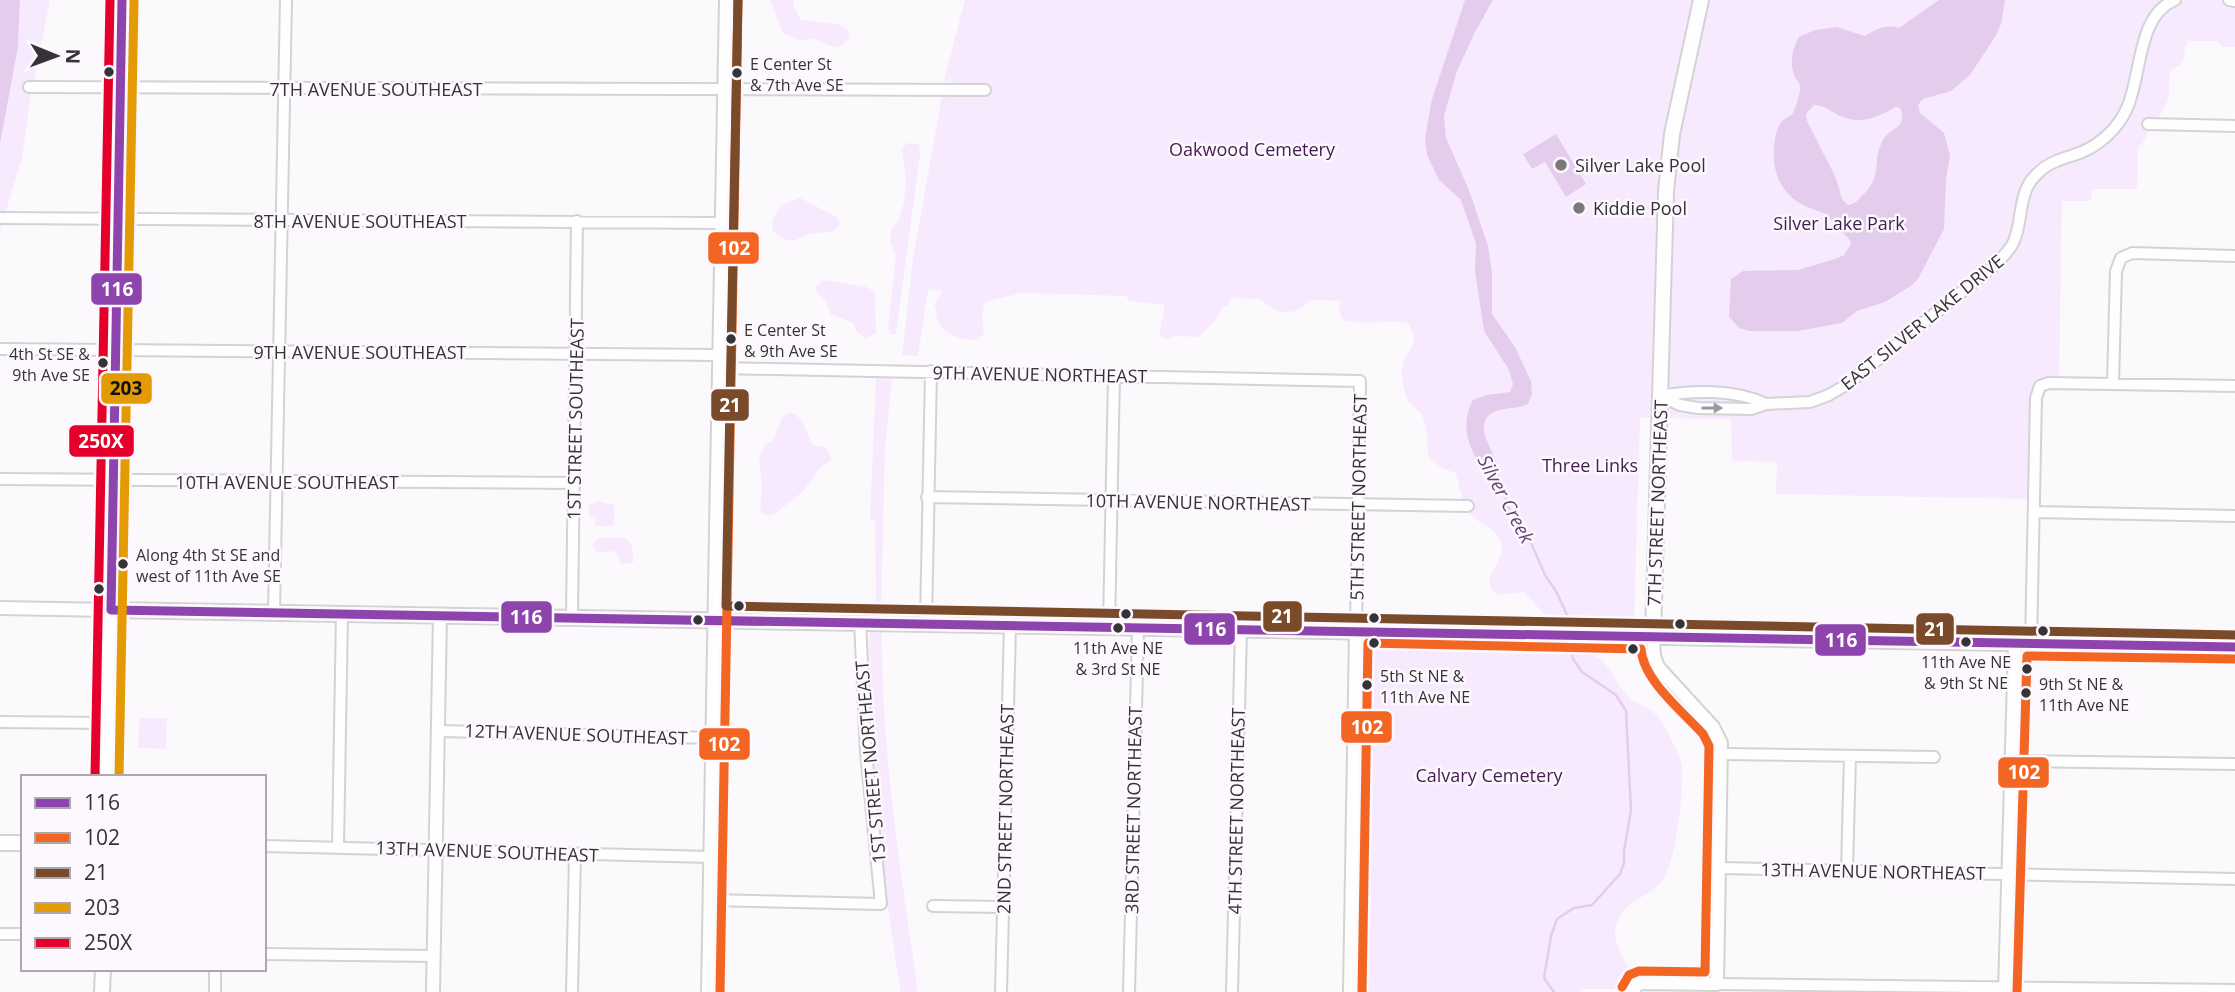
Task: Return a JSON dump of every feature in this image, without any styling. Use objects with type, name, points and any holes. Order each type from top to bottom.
[{"type":"main road","points":[[107,775],[122,0]]},
{"type":"main road","name":"7TH STREET NORTHEAST","points":[[1653,637],[1664,218],[1668,162],[1688,53],[1701,0]]},
{"type":"main road","points":[[111,610],[714,618],[1138,628],[2235,646]]},
{"type":"main road","points":[[0,843],[21,843]]},
{"type":"main road","points":[[102,992],[103,971]]},
{"type":"street","points":[[274,612],[286,0]]},
{"type":"street","points":[[708,992],[726,0]]},
{"type":"street","name":"EAST SILVER LAKE DRIVE","points":[[1660,396],[1679,393],[1733,394],[1754,398],[1766,404],[1810,402],[1835,392],[2002,258],[2014,242],[2026,189],[2035,175],[2050,163],[2083,151],[2101,140],[2124,115],[2134,91],[2149,26],[2158,10],[2175,0]]},
{"type":"street","points":[[2229,0],[2235,1]]},
{"type":"street","name":"7TH AVENUE SOUTHEAST","points":[[29,87],[284,90],[985,90]]},
{"type":"street","points":[[2148,124],[2235,126]]},
{"type":"street","name":"8TH AVENUE SOUTHEAST","points":[[0,218],[720,223]]},
{"type":"street","name":"1ST STREET SOUTHEAST","points":[[572,617],[577,221]]},
{"type":"street","points":[[2113,383],[2116,271],[2121,258],[2132,253],[2235,256]]},
{"type":"street","name":"9TH AVENUE SOUTHEAST","points":[[0,349],[576,353],[719,361]]},
{"type":"street","name":"9TH AVENUE NORTHEAST","points":[[719,361],[931,371],[1360,380]]},
{"type":"street","points":[[926,622],[931,371]]},
{"type":"street","points":[[1109,627],[1114,375]]},
{"type":"street","name":"5TH STREET NORTHEAST","points":[[1350,992],[1360,380]]},
{"type":"street","points":[[2031,644],[2036,398],[2040,386],[2049,383],[2113,383],[2235,386]]},
{"type":"street","name":"10TH AVENUE SOUTHEAST","points":[[0,479],[574,483]]},
{"type":"street","name":"10TH AVENUE NORTHEAST","points":[[928,497],[1468,506]]},
{"type":"street","points":[[2034,512],[2235,516]]},
{"type":"street","points":[[0,608],[111,610]]},
{"type":"street","points":[[338,847],[342,613]]},
{"type":"street","points":[[433,992],[440,615]]},
{"type":"street","name":"1ST STREET NORTHEAST","points":[[710,900],[881,904],[866,752],[860,621]]},
{"type":"street","name":"2ND STREET NORTHEAST","points":[[1001,992],[1010,625]]},
{"type":"street","name":"3RD STREET NORTHEAST","points":[[1129,992],[1138,628]]},
{"type":"street","name":"4TH STREET NORTHEAST","points":[[1232,992],[1241,629]]},
{"type":"street","name":"7TH STREET NORTHEAST","points":[[1653,637],[1654,656],[1658,667],[1713,727],[1721,743],[1717,984]]},
{"type":"street","points":[[2006,989],[2015,644]]},
{"type":"street","points":[[0,722],[108,723]]},
{"type":"street","name":"12TH AVENUE SOUTHEAST","points":[[439,731],[712,738]]},
{"type":"street","points":[[1722,754],[1934,757]]},
{"type":"street","points":[[1847,870],[1850,756]]},
{"type":"street","points":[[2012,761],[2235,764]]},
{"type":"street","name":"13TH AVENUE SOUTHEAST","points":[[266,846],[711,857]]},
{"type":"street","points":[[572,992],[575,855]]},
{"type":"street","name":"13TH AVENUE NORTHEAST","points":[[1721,868],[2235,879]]},
{"type":"street","points":[[933,906],[1003,907]]},
{"type":"street","points":[[0,934],[21,934]]},
{"type":"street","points":[[266,954],[433,956]]},
{"type":"street","points":[[215,971],[215,992]]},
{"type":"street","points":[[1635,988],[1717,984],[2235,990]]},
{"type":"green space","points":[[20,0],[50,0],[30,100],[22,158],[0,230],[0,144],[18,47]]},
{"type":"green space","points":[[770,0],[794,0],[794,7],[801,20],[838,24],[847,29],[850,38],[839,47],[812,39],[801,41],[783,33]]},
{"type":"green space","name":"Silver Lake Park","points":[[965,0],[2235,0],[2235,47],[2223,47],[2217,41],[2188,41],[2182,61],[2171,70],[2168,99],[2157,124],[2152,125],[2142,144],[2138,146],[2137,189],[2092,189],[2091,201],[2062,201],[2059,383],[2049,383],[2036,398],[2026,499],[1776,494],[1777,462],[1732,461],[1731,419],[1640,418],[1634,622],[1555,622],[1524,592],[1498,595],[1491,589],[1489,578],[1497,564],[1502,545],[1495,533],[1467,510],[1456,473],[1441,468],[1428,456],[1427,432],[1423,419],[1408,402],[1404,388],[1403,364],[1414,342],[1408,323],[1343,320],[1338,309],[1341,301],[1309,300],[1299,310],[1286,312],[1272,308],[1261,299],[1230,298],[1230,304],[1222,307],[1217,319],[1199,337],[1175,336],[1166,340],[1160,334],[1164,305],[1129,301],[1126,296],[1021,293],[985,302],[982,315],[984,333],[977,340],[972,340],[954,336],[944,330],[937,319],[934,304],[943,291],[928,290],[918,356],[902,355],[913,258],[942,96],[960,95],[963,84],[944,80]]},
{"type":"green space","points":[[908,143],[919,144],[920,155],[896,334],[891,335],[888,327],[896,256],[890,240],[891,230],[899,220],[904,203],[906,180],[902,148]]},
{"type":"green space","points":[[800,198],[835,216],[840,221],[839,227],[793,241],[781,238],[772,230],[774,217],[783,205]]},
{"type":"green space","points":[[824,280],[867,287],[875,293],[876,333],[866,338],[857,332],[853,323],[830,314],[827,303],[816,291],[816,286]]},
{"type":"green space","points":[[876,377],[892,377],[885,448],[881,608],[876,608],[875,521],[870,519]]},
{"type":"green space","points":[[790,412],[802,422],[813,445],[825,447],[831,461],[819,470],[793,500],[773,515],[764,515],[760,509],[762,486],[759,461],[764,446],[774,439],[783,416]]},
{"type":"green space","points":[[597,501],[614,505],[614,526],[595,526],[596,517],[589,516],[589,505]]},
{"type":"green space","points":[[597,538],[625,538],[631,546],[633,563],[621,564],[615,551],[597,553],[593,546]]},
{"type":"green space","points":[[869,629],[882,629],[888,766],[918,992],[901,992],[887,902],[874,766]]},
{"type":"green space","name":"Calvary Cemetery","points":[[1366,646],[1558,649],[1560,654],[1589,654],[1605,663],[1630,698],[1660,719],[1681,763],[1680,808],[1667,872],[1656,887],[1626,908],[1615,930],[1619,949],[1630,973],[1629,989],[1581,989],[1581,992],[1358,992],[1363,937]]},
{"type":"green space","points":[[139,718],[167,718],[166,749],[138,748]]},
{"type":"shaded area","points":[[0,0],[20,0],[18,47],[0,144]]},
{"type":"shaded area","points":[[1465,0],[1493,0],[1457,71],[1444,116],[1446,138],[1469,190],[1488,246],[1492,273],[1492,314],[1515,347],[1531,381],[1532,394],[1528,404],[1496,411],[1485,421],[1485,434],[1499,476],[1491,479],[1469,442],[1466,422],[1468,411],[1473,400],[1486,395],[1510,392],[1513,384],[1509,370],[1484,331],[1475,271],[1476,244],[1461,200],[1439,180],[1427,155],[1425,138],[1432,99]]},
{"type":"shaded area","points":[[1939,0],[2005,0],[2001,24],[1995,37],[1970,75],[1951,91],[1923,99],[1918,105],[1920,113],[1944,133],[1950,155],[1944,229],[1918,279],[1885,302],[1857,311],[1842,323],[1797,331],[1749,331],[1739,328],[1729,317],[1731,279],[1743,271],[1798,270],[1844,255],[1851,244],[1827,215],[1797,202],[1789,195],[1776,170],[1774,150],[1777,131],[1780,124],[1792,115],[1800,92],[1792,62],[1799,37],[1815,30],[1837,27],[1865,36],[1881,28],[1899,28]],"holes":[[[1814,105],[1855,120],[1869,119],[1896,107],[1900,108],[1902,120],[1882,142],[1872,182],[1861,197],[1850,205],[1842,199],[1836,178],[1807,121],[1806,114]]]},
{"type":"shaded area","name":"Silver Lake Pool","points":[[1556,134],[1586,184],[1566,197],[1545,162],[1532,169],[1523,154]]},
{"type":"waterway","name":"Silver Creek","points":[[1494,477],[1556,591],[1568,617],[1569,630]]},
{"type":"waterway","name":"Silver Creek","points":[[1554,992],[1544,978],[1551,936],[1557,919],[1574,908],[1592,905],[1620,874],[1631,810],[1626,711],[1616,695],[1582,672],[1573,659],[1570,640]]},
{"type":"transit line","name":"250X","points":[[95,775],[110,0]]},
{"type":"transit line","name":"116","points":[[122,0],[111,610],[2235,647]]},
{"type":"transit line","name":"203","points":[[119,775],[134,0]]},
{"type":"transit line","name":"102","points":[[720,992],[738,0]]},
{"type":"transit line","name":"21","points":[[738,0],[726,606],[2235,635]]},
{"type":"transit line","name":"102","points":[[1362,992],[1368,643],[1641,649],[1643,661],[1656,683],[1703,734],[1709,746],[1705,972],[1639,971],[1629,975],[1622,987]]},
{"type":"transit line","name":"102","points":[[2017,992],[2027,656],[2235,659]]},
{"type":"place","name":"E Center St & 7th Ave SE","points":[[737,73]]},
{"type":"place","name":"Silver Lake Pool","points":[[1561,165]]},
{"type":"place","name":"Kiddie Pool","points":[[1579,208]]},
{"type":"place","name":"E Center St & 9th Ave SE","points":[[731,339]]},
{"type":"place","name":"4th St SE & 9th Ave SE","points":[[103,363]]},
{"type":"place","name":"Along 4th St SE and west of 11th Ave SE","points":[[123,564]]},
{"type":"place","name":"11th Ave NE & 3rd St NE","points":[[1118,628]]},
{"type":"place","name":"11th Ave NE & 9th St NE","points":[[1966,642]]},
{"type":"place","name":"5th St NE & 11th Ave NE","points":[[1367,685]]},
{"type":"place","name":"9th St NE & 11th Ave NE","points":[[2026,693]]},
{"type":"park label","name":"Oakwood Cemetery","points":[[1252,149]]},
{"type":"park label","name":"Three Links","points":[[1590,465]]}]
